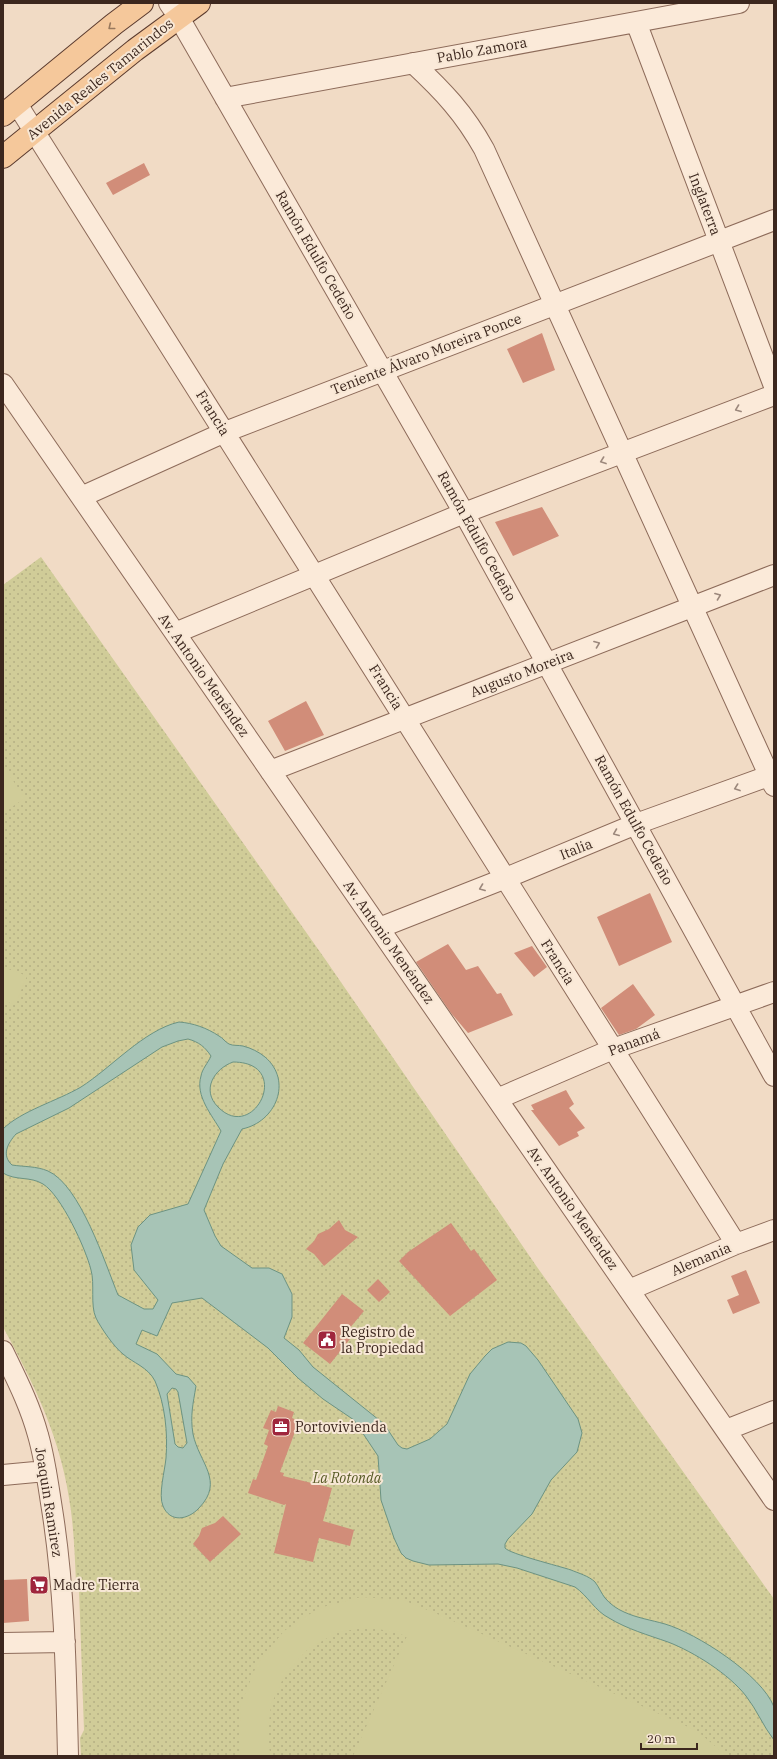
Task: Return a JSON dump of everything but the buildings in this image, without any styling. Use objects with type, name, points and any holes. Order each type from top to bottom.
[{"type":"main road","points":[[10,110],[114,24],[142,3]]},
{"type":"main road","name":"Avenida Reales Tamarindos","points":[[3,157],[174,10],[199,3]]},
{"type":"street","name":"Pablo Zamora","points":[[225,98],[636,22],[714,5],[739,3]]},
{"type":"street","name":"Ramón Edulfo Cedeño","points":[[174,10],[464,513],[548,663],[774,1076]]},
{"type":"street","name":"Inglaterra","points":[[636,22],[774,386]]},
{"type":"street","points":[[413,63],[452,102],[473,129],[493,167],[692,607],[772,779]]},
{"type":"street","name":"Francia","points":[[10,110],[36,130],[736,1244]]},
{"type":"street","name":"Teniente Álvaro Moreira Ponce","points":[[81,497],[225,432],[382,370],[774,220]]},
{"type":"street","name":"Av. Antonio Menéndez","points":[[3,384],[774,1500]]},
{"type":"street","points":[[175,633],[464,513],[623,454],[774,395]]},
{"type":"street","name":"Augusto Moreira","points":[[270,771],[774,575]]},
{"type":"street","name":"Italia","points":[[379,928],[506,878],[636,824],[772,779]]},
{"type":"street","name":"Panamá","points":[[497,1099],[613,1049],[774,992]]},
{"type":"street","name":"Alemania","points":[[629,1290],[736,1244],[774,1230]]},
{"type":"street","name":"Joaquin Ramirez","points":[[3,1351],[22,1390],[38,1434],[46,1471],[59,1560],[65,1642],[68,1756]]},
{"type":"street","points":[[726,1430],[774,1411]]},
{"type":"street","points":[[3,1476],[46,1471]]},
{"type":"street","points":[[3,1643],[65,1642]]},
{"type":"green space","name":"La Rotonda","points":[[41,557],[325,959],[537,1267],[774,1599],[774,1756],[81,1756],[80,1738],[84,1730],[79,1590],[76,1583],[73,1529],[67,1485],[46,1415],[37,1393],[3,1327],[3,585]]},
{"type":"green space","points":[[3,766],[25,798],[3,813]]},
{"type":"green space","points":[[3,967],[27,976],[15,1005],[3,1000]]},
{"type":"green space","points":[[361,1597],[403,1600],[442,1616],[697,1731],[727,1756],[353,1756],[407,1636],[371,1627],[338,1632],[308,1649],[285,1674],[271,1705],[267,1739],[271,1756],[241,1756],[239,1747],[241,1704],[257,1664],[284,1631],[319,1608]]},
{"type":"shaded area","points":[[179,1022],[195,1025],[214,1033],[229,1044],[252,1049],[265,1057],[273,1067],[278,1077],[279,1088],[277,1099],[272,1109],[264,1118],[254,1125],[242,1129],[223,1164],[204,1210],[221,1246],[252,1268],[269,1268],[282,1274],[292,1294],[292,1317],[284,1338],[299,1350],[313,1367],[384,1424],[398,1445],[407,1449],[430,1439],[447,1424],[470,1374],[492,1349],[508,1342],[521,1343],[526,1346],[538,1360],[578,1419],[582,1433],[577,1452],[551,1480],[532,1514],[508,1539],[505,1544],[505,1548],[509,1551],[535,1560],[587,1576],[595,1582],[605,1598],[611,1604],[624,1612],[678,1629],[693,1636],[727,1657],[756,1682],[767,1695],[774,1707],[774,1740],[746,1696],[721,1672],[678,1646],[630,1629],[609,1618],[575,1587],[517,1568],[498,1564],[429,1565],[406,1558],[401,1553],[394,1538],[381,1500],[378,1456],[354,1420],[323,1399],[298,1378],[268,1348],[202,1298],[172,1303],[157,1336],[142,1330],[136,1344],[157,1354],[176,1374],[188,1377],[196,1386],[193,1404],[192,1428],[196,1444],[208,1472],[210,1489],[199,1508],[190,1515],[180,1518],[170,1515],[166,1511],[163,1506],[161,1496],[167,1439],[161,1399],[155,1381],[148,1372],[119,1351],[104,1332],[96,1318],[93,1307],[91,1270],[84,1249],[72,1223],[57,1199],[43,1184],[33,1180],[13,1177],[3,1173],[3,1129],[29,1111],[81,1087],[128,1050],[166,1026]],"holes":[[[188,1039],[199,1043],[211,1056],[202,1073],[200,1091],[205,1105],[221,1131],[188,1204],[150,1215],[138,1227],[131,1245],[134,1270],[158,1300],[153,1309],[144,1309],[118,1295],[90,1226],[71,1192],[60,1179],[44,1169],[12,1165],[6,1153],[10,1141],[16,1134],[69,1108],[162,1047]],[[233,1062],[251,1065],[261,1074],[265,1086],[262,1098],[255,1109],[244,1116],[231,1116],[218,1107],[210,1094],[210,1087],[215,1075],[226,1065]],[[172,1388],[176,1389],[178,1392],[187,1443],[183,1448],[178,1447],[175,1444],[167,1394]]]},
{"type":"place","name":"Registro de la Propiedad","points":[[327,1340]]},
{"type":"place","name":"Portovivienda","points":[[281,1427]]},
{"type":"place","name":"Madre Tierra","points":[[39,1585]]}]
